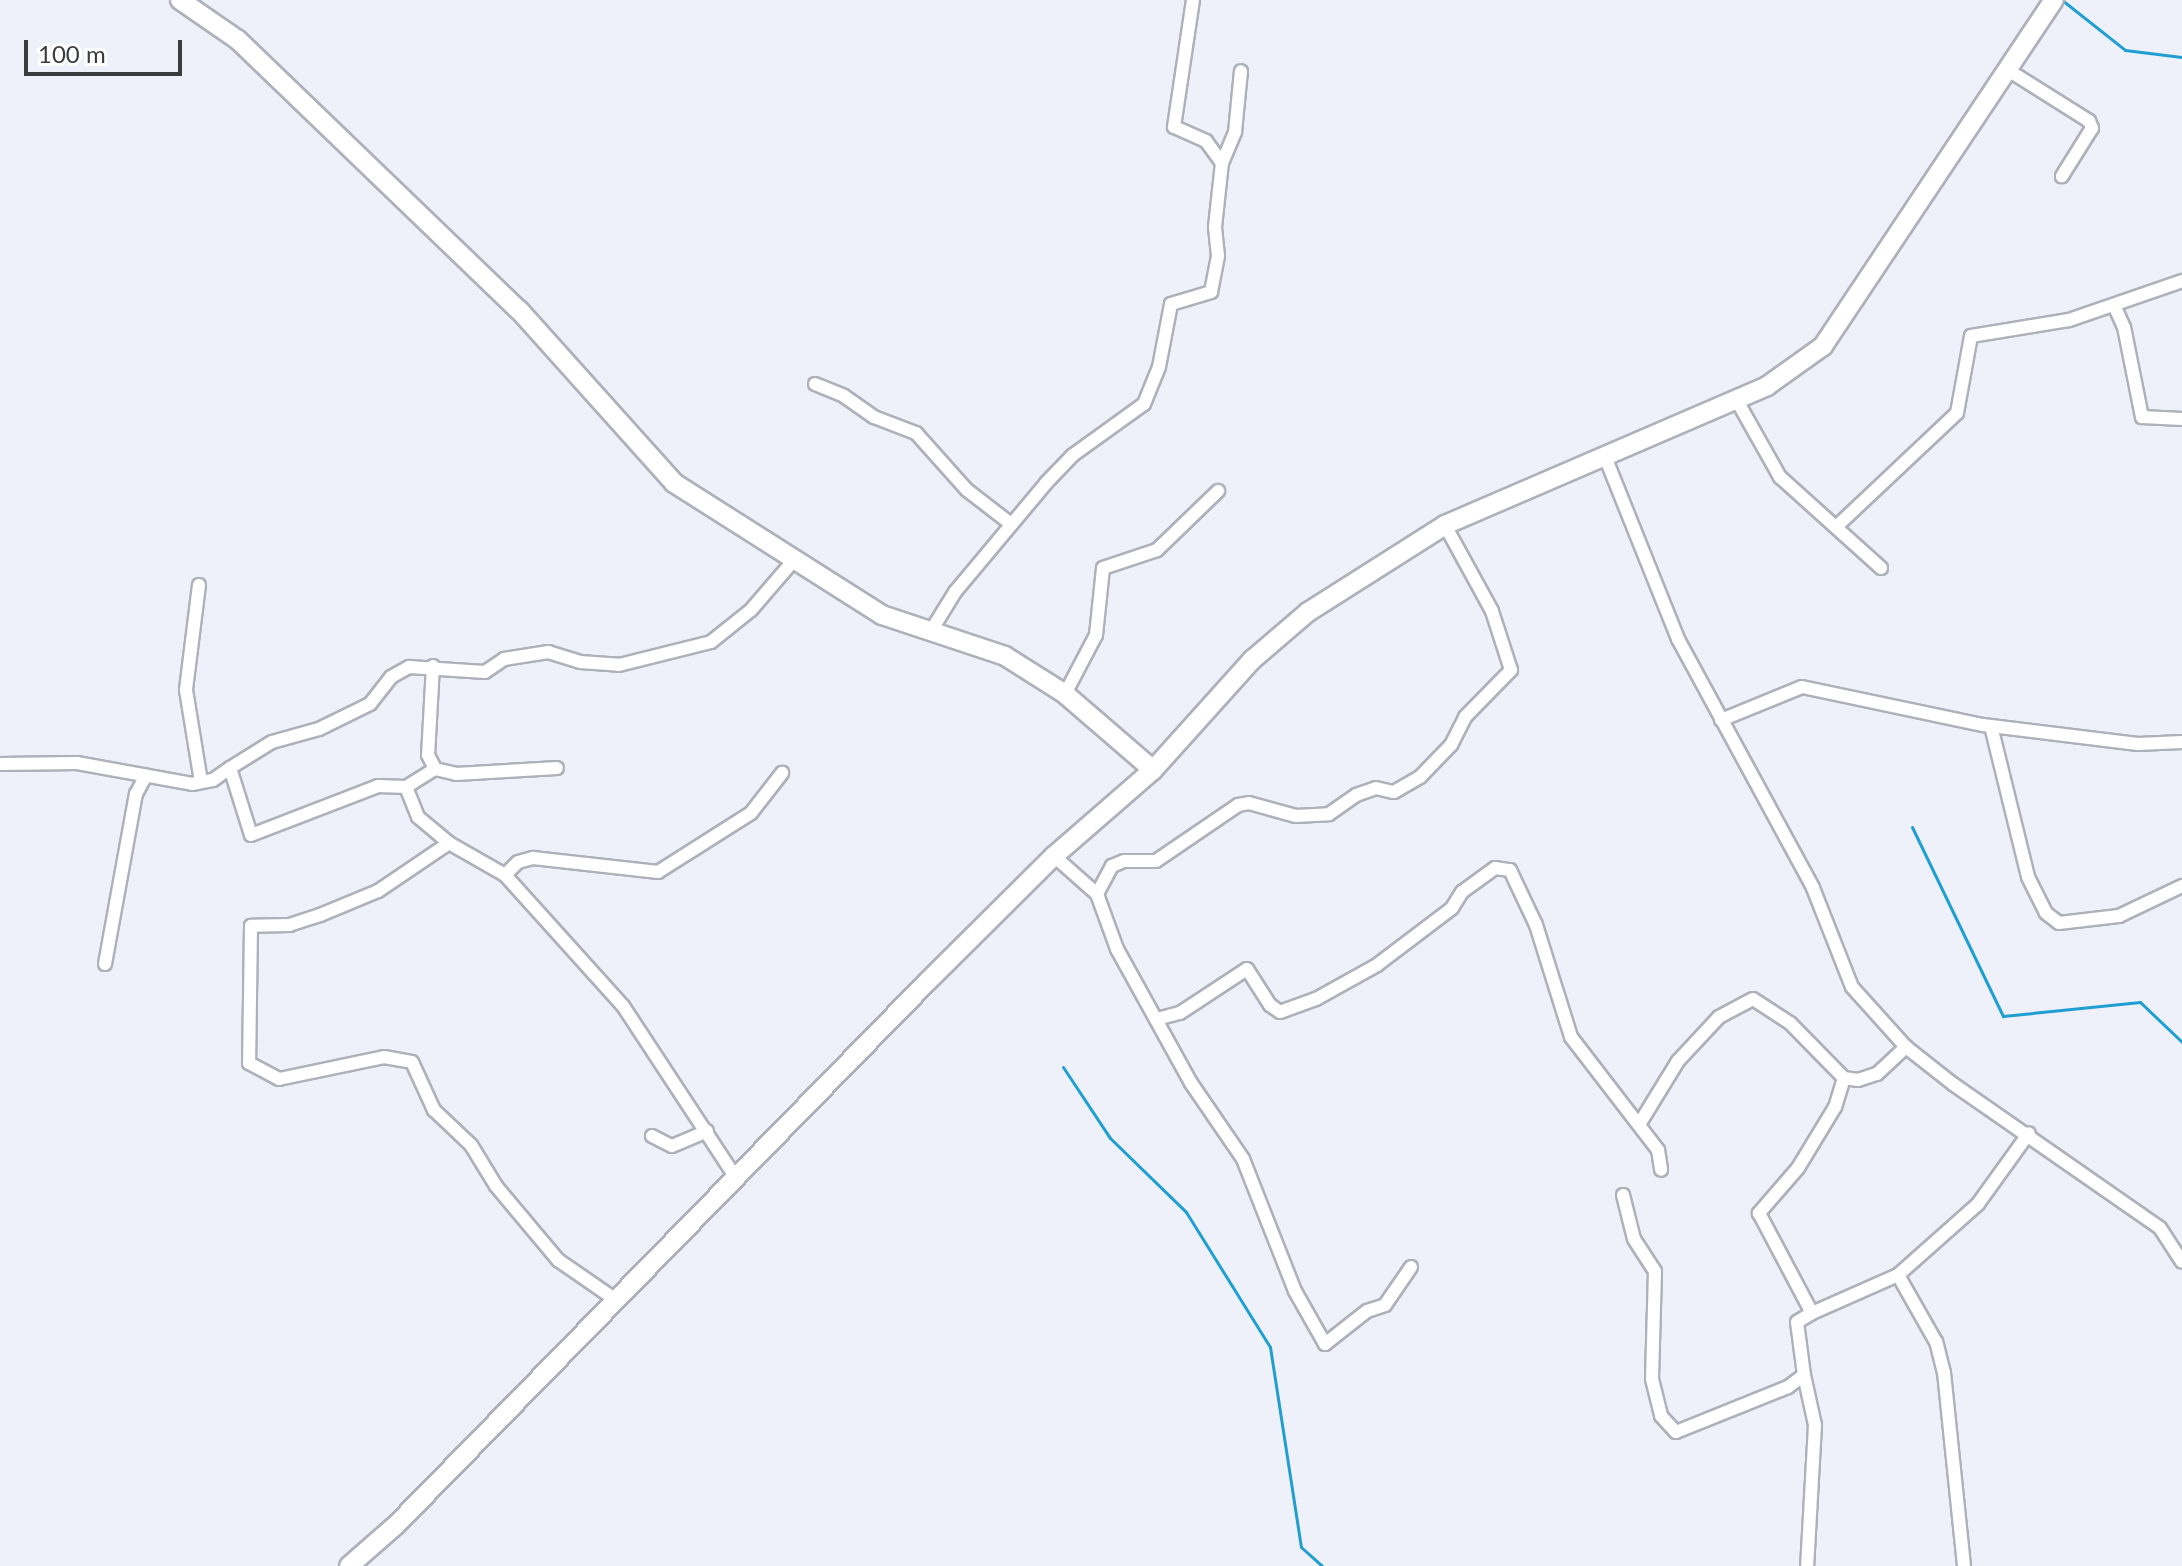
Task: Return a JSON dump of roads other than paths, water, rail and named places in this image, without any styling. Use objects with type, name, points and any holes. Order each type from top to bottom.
[{"type":"main road","points":[[180,0],[238,40],[519,310],[674,483],[882,615],[1005,656],[1065,694],[1153,770]]},
{"type":"main road","points":[[349,1566],[1054,856],[1153,770],[1252,660],[1308,612],[1445,525],[1736,399],[1798,368],[1823,346],[2054,1]]},
{"type":"street","points":[[1193,0],[1174,127],[1206,141],[1222,163]]},
{"type":"street","points":[[2008,70],[2089,121],[2092,128],[2062,176]]},
{"type":"street","points":[[931,631],[955,592],[1073,455],[1144,404],[1159,367],[1171,304],[1211,292],[1218,256],[1222,163],[1235,132],[1241,71]]},
{"type":"street","points":[[1836,527],[1957,413],[1971,336],[2044,326],[2182,281]]},
{"type":"street","points":[[2114,305],[2124,327],[2142,417],[2182,419]]},
{"type":"street","points":[[815,384],[844,396],[874,417],[916,433],[967,490],[1011,524]]},
{"type":"street","points":[[1736,399],[1765,458],[1881,568]]},
{"type":"street","points":[[1604,454],[1678,639],[1813,888],[1845,976],[1906,1047],[2160,1228],[2182,1262]]},
{"type":"street","points":[[1065,694],[1096,635],[1103,568],[1157,550],[1218,491]]},
{"type":"street","points":[[1097,894],[1112,866],[1124,861],[1156,861],[1238,805],[1249,803],[1296,816],[1329,814],[1356,795],[1376,788],[1394,792],[1420,777],[1451,745],[1465,717],[1511,670],[1492,611],[1445,525]]},
{"type":"street","points":[[0,764],[77,763],[201,782],[272,742],[319,729],[370,704],[398,671],[433,666],[485,672],[504,659],[548,652],[580,662],[619,665],[711,642],[751,610],[794,560]]},
{"type":"street","points":[[199,585],[186,690],[201,782]]},
{"type":"street","points":[[433,666],[428,755],[435,769]]},
{"type":"street","points":[[1721,720],[1802,687],[1991,726],[2138,744],[2182,742]]},
{"type":"street","points":[[1991,726],[2028,877],[2046,913],[2059,923],[2119,916],[2182,886]]},
{"type":"street","points":[[230,768],[251,835],[378,786],[406,787],[435,769],[456,774],[557,768]]},
{"type":"street","points":[[505,875],[518,862],[533,858],[658,872],[751,813],[782,773]]},
{"type":"street","points":[[105,964],[136,794],[146,775]]},
{"type":"street","points":[[406,787],[418,817],[449,843],[505,875],[623,1006],[736,1178]]},
{"type":"street","points":[[449,843],[378,891],[290,925],[251,926],[249,1063],[279,1079],[384,1057],[412,1062],[434,1110],[471,1145],[496,1186],[558,1260],[616,1300]]},
{"type":"street","points":[[1054,856],[1097,894],[1117,949],[1191,1083],[1243,1159],[1295,1291],[1325,1344],[1367,1311],[1385,1305],[1411,1267]]},
{"type":"street","points":[[1157,1019],[1180,1013],[1247,969],[1270,1005],[1280,1012],[1316,999],[1377,965],[1452,908],[1462,892],[1495,868],[1510,870],[1536,925],[1571,1037],[1640,1123],[1658,1150],[1661,1170]]},
{"type":"street","points":[[1640,1123],[1678,1061],[1719,1017],[1753,999],[1790,1023],[1844,1078],[1858,1080],[1877,1074],[1906,1047]]},
{"type":"street","points":[[1812,1313],[1759,1213],[1798,1168],[1835,1107],[1844,1078]]},
{"type":"street","points":[[652,1136],[672,1146],[707,1131]]},
{"type":"street","points":[[1807,1566],[1815,1425],[1797,1322],[1898,1275],[1978,1204],[2029,1133]]},
{"type":"street","points":[[1623,1195],[1634,1239],[1655,1271],[1652,1379],[1661,1416],[1676,1432],[1788,1387],[1804,1375]]},
{"type":"street","points":[[1898,1275],[1936,1342],[1944,1373],[1964,1566]]},
{"type":"waterway","points":[[2062,0],[2125,50],[2182,57]]},
{"type":"waterway","points":[[1912,827],[2003,1016],[2140,1002],[2182,1042]]},
{"type":"waterway","points":[[1063,1067],[1110,1138],[1186,1212],[1270,1347],[1301,1547],[1322,1566]]}]
